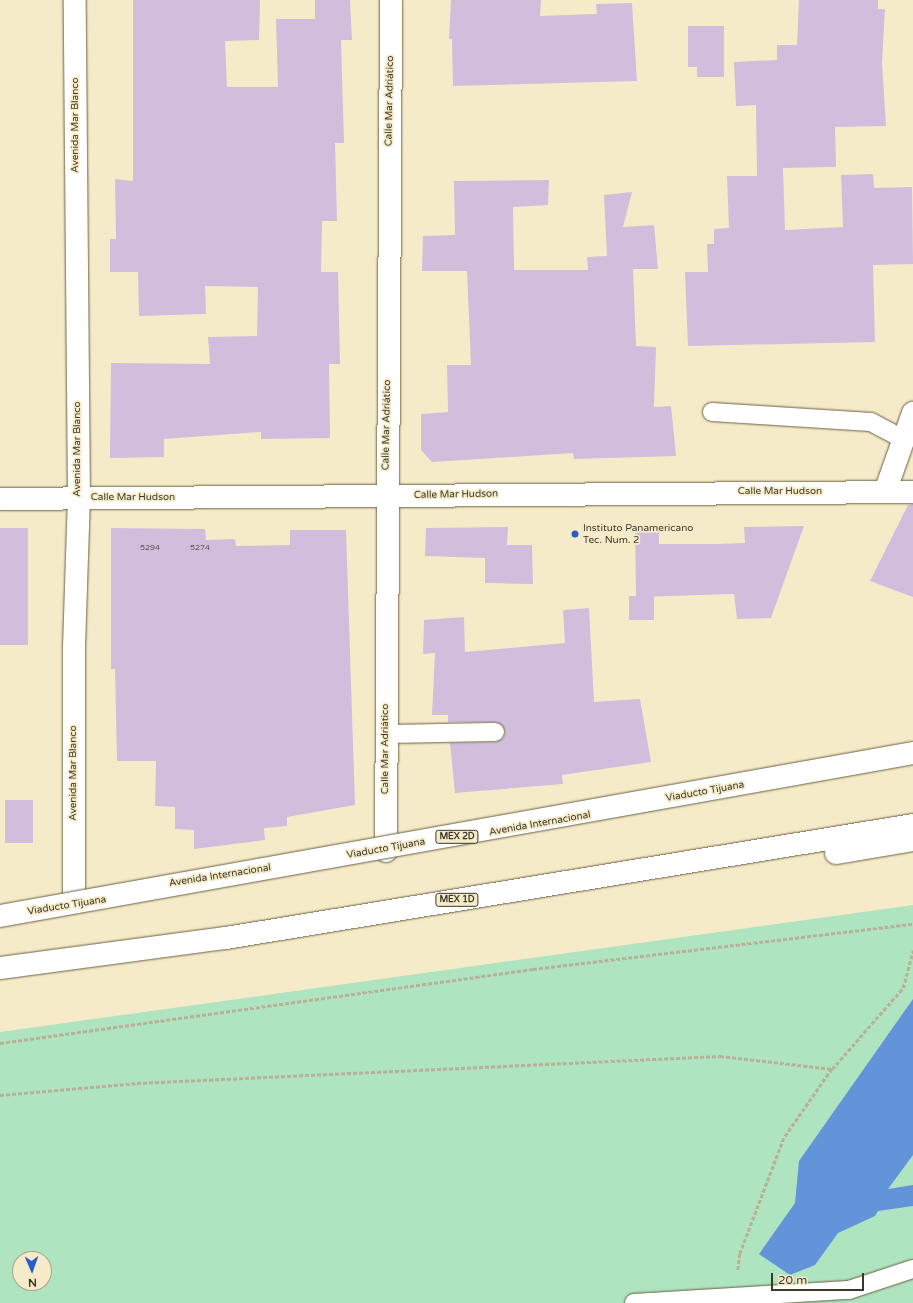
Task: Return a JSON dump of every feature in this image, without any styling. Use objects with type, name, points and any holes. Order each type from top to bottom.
[{"type":"main road","name":"Avenida Mar Blanco","points":[[74,898],[74,647],[79,499],[75,0]]},
{"type":"main road","name":"Calle Mar Adriático","points":[[386,851],[386,496],[392,0]]},
{"type":"main road","points":[[885,492],[913,413]]},
{"type":"main road","name":"Calle Mar Hudson","points":[[0,499],[913,492]]},
{"type":"main road","name":"Viaducto Tijuana","points":[[0,916],[913,753]]},
{"type":"main road","name":"Avenida Internacional","points":[[0,909],[386,851],[913,759]]},
{"type":"main road","name":"MEX 1D","points":[[0,968],[226,938],[913,825]]},
{"type":"main road","points":[[0,974],[122,962],[913,840]]},
{"type":"lane","points":[[712,412],[871,422],[903,439]]},
{"type":"lane","points":[[386,734],[495,732]]},
{"type":"lane","points":[[634,1303],[735,1299],[849,1290],[913,1269]]},
{"type":"path","points":[[0,1043],[533,969],[913,924]]},
{"type":"path","points":[[735,1299],[740,1254],[784,1138],[832,1069],[903,988],[913,950]]},
{"type":"path","points":[[0,1095],[137,1083],[720,1056],[832,1069]]},
{"type":"green space","points":[[913,905],[913,1303],[0,1303],[0,1032]]},
{"type":"water","points":[[913,999],[913,1155],[888,1189],[913,1185],[913,1206],[878,1211],[875,1216],[838,1233],[815,1265],[790,1275],[759,1254],[795,1203],[799,1161]]},
{"type":"building","points":[[133,0],[260,0],[259,40],[225,41],[227,87],[278,87],[276,19],[315,19],[315,0],[350,0],[352,40],[341,40],[344,143],[335,143],[337,221],[322,221],[321,272],[338,272],[340,364],[329,364],[330,438],[261,439],[261,432],[164,439],[164,457],[110,458],[111,363],[210,364],[208,337],[257,336],[258,287],[205,286],[206,314],[139,316],[138,272],[110,272],[110,239],[116,239],[115,179],[133,181]]},
{"type":"building","points":[[451,0],[541,0],[540,16],[597,14],[596,4],[632,3],[637,81],[453,86],[452,39],[449,39]]},
{"type":"building","points":[[799,0],[878,0],[878,9],[885,9],[882,63],[886,126],[835,127],[836,167],[783,168],[785,230],[843,227],[841,175],[873,174],[874,188],[912,187],[913,264],[873,265],[875,342],[688,346],[685,272],[708,272],[707,244],[714,244],[714,229],[729,228],[727,176],[757,176],[756,105],[736,106],[734,62],[777,60],[777,45],[797,45]]},
{"type":"building","points":[[688,26],[724,26],[724,77],[697,77],[697,67],[688,67]]},
{"type":"building","points":[[549,180],[548,205],[513,207],[514,270],[588,270],[587,257],[607,256],[604,195],[632,192],[623,227],[654,225],[658,269],[633,269],[636,346],[656,347],[654,407],[671,406],[676,456],[574,459],[573,453],[432,462],[421,450],[421,414],[448,412],[447,365],[471,365],[467,271],[422,271],[423,236],[455,235],[454,181]]},
{"type":"building","points":[[913,504],[913,597],[870,581],[908,505]]},
{"type":"building","points":[[635,526],[659,527],[659,544],[717,544],[745,543],[744,527],[804,526],[771,618],[737,619],[734,594],[636,597]]},
{"type":"building","points":[[508,527],[507,545],[532,545],[533,584],[485,583],[485,558],[425,556],[426,528]]},
{"type":"building","points":[[0,528],[28,528],[28,645],[0,645]]},
{"type":"building","points":[[111,528],[205,529],[206,540],[235,539],[236,546],[290,545],[290,530],[346,530],[355,805],[287,817],[287,826],[264,828],[265,840],[194,849],[194,830],[175,829],[175,807],[155,806],[156,761],[117,761],[115,669],[111,669]]},
{"type":"building","points":[[629,596],[654,596],[654,620],[629,620]]},
{"type":"building","points":[[589,608],[594,702],[640,699],[651,762],[562,775],[563,784],[455,793],[450,743],[496,742],[504,737],[505,731],[495,722],[448,722],[448,715],[432,715],[435,653],[423,654],[424,620],[464,617],[465,652],[565,643],[563,610]]},
{"type":"building","points":[[5,800],[33,800],[33,843],[5,843]]},
{"type":"place","name":"Instituto Panamericano Tec. Num. 2","points":[[575,534]]}]
